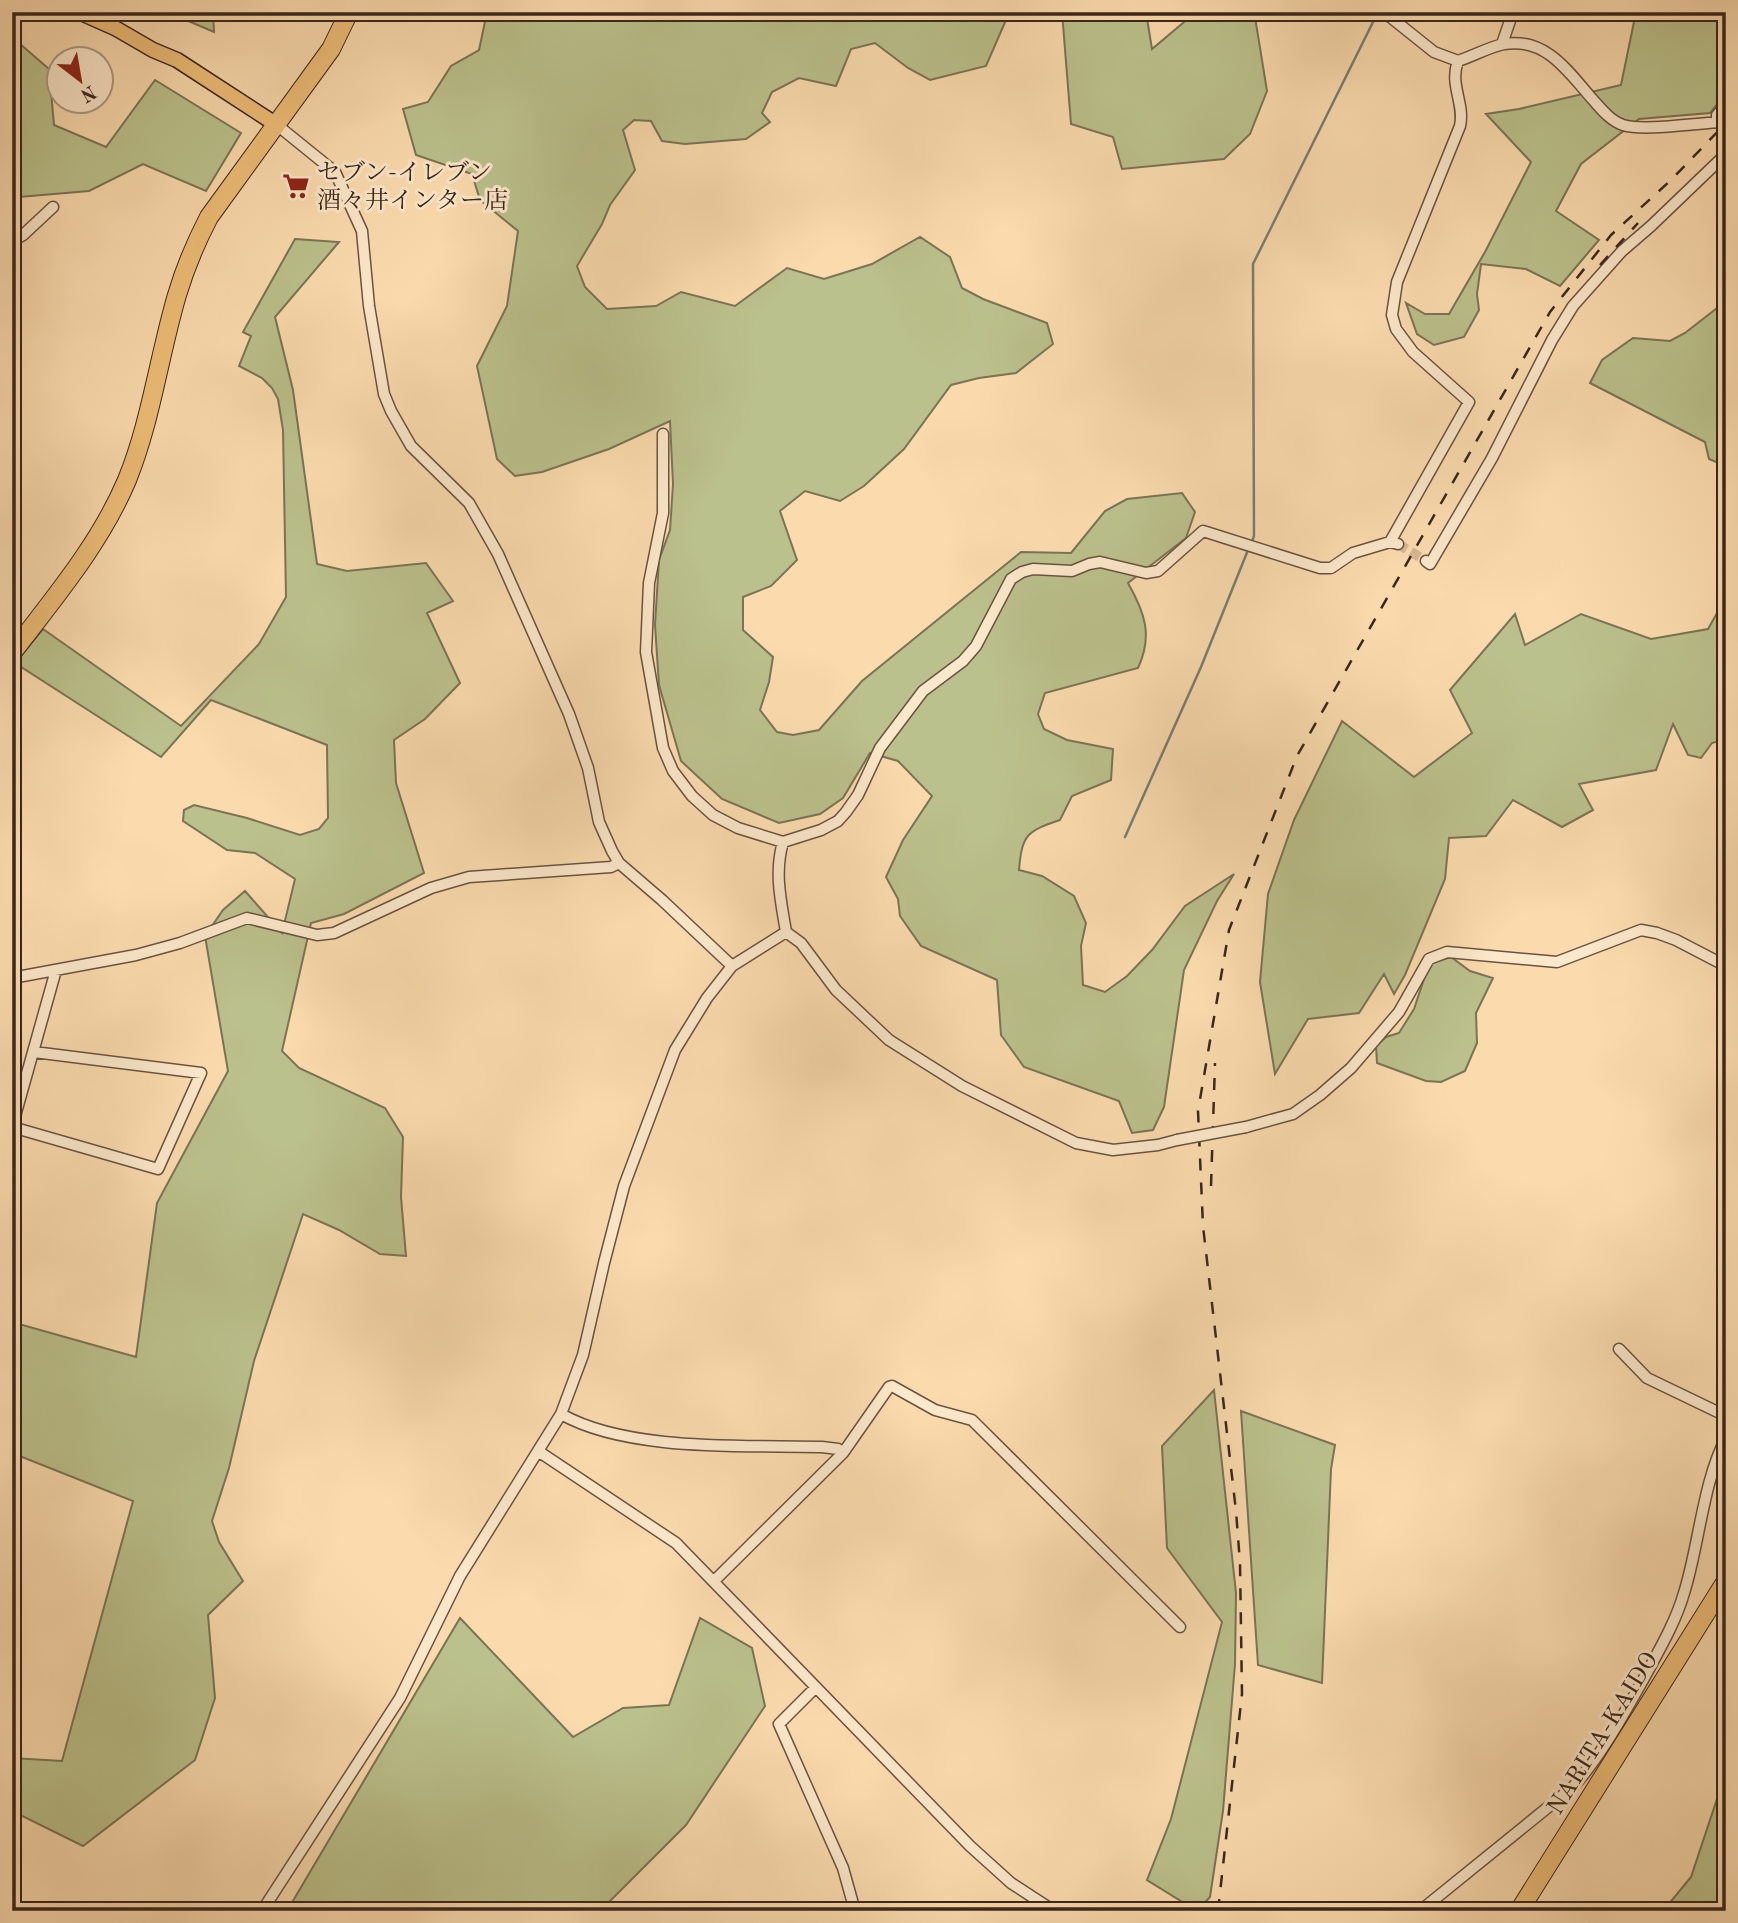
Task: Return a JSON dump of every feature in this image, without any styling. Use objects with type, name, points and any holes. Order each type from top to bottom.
[{"type":"highway","points":[[12,653],[89,550],[127,481],[140,444],[176,296],[195,244],[209,216],[331,49],[349,12]]},
{"type":"highway","name":"NARITA-KAIDO","points":[[1519,1911],[1726,1581]]},
{"type":"main road","points":[[79,12],[177,60],[277,125]]},
{"type":"street","points":[[1384,12],[1434,52],[1458,61],[1502,44],[1522,43],[1539,48],[1558,58],[1606,114],[1622,125],[1641,127],[1721,122],[1717,115],[1726,105]]},
{"type":"street","points":[[1502,44],[1513,12]]},
{"type":"street","points":[[663,434],[663,513],[649,583],[646,652],[663,748],[673,771],[692,796],[713,816],[738,828],[783,842],[821,830],[838,821],[846,812],[858,795],[880,748],[923,691],[963,661],[976,646],[1011,579],[1022,572],[1033,569],[1072,571],[1100,562],[1146,573],[1158,571],[1203,531],[1320,568],[1331,568],[1353,553],[1394,543],[1469,402],[1413,352],[1396,329],[1392,315],[1397,282],[1460,126],[1463,114],[1454,71],[1458,61]]},
{"type":"street","points":[[277,125],[335,172],[362,231],[369,306],[384,394],[411,446],[469,503],[498,554],[569,714],[587,768],[599,822],[619,863],[732,966]]},
{"type":"street","points":[[1426,561],[1430,564],[1492,458],[1552,340],[1573,306],[1622,251],[1726,154]]},
{"type":"street","points":[[12,241],[53,206]]},
{"type":"street","points":[[783,842],[779,857],[778,884],[786,932],[801,943],[836,990],[889,1040],[962,1086],[1076,1143],[1113,1150],[1158,1145],[1246,1127],[1293,1114],[1351,1068],[1399,1012],[1429,959],[1447,952],[1557,962],[1641,930],[1676,940],[1726,966]]},
{"type":"street","points":[[12,978],[158,949],[247,918],[317,935],[334,933],[431,887],[469,877],[611,867],[619,863]]},
{"type":"street","points":[[262,1911],[400,1698],[460,1576],[561,1414],[583,1354],[624,1186],[675,1050],[732,966],[786,932]]},
{"type":"street","points":[[34,1052],[201,1073],[158,1168],[12,1127],[56,970]]},
{"type":"street","points":[[1619,1349],[1647,1378],[1726,1416]]},
{"type":"street","points":[[713,1581],[844,1453],[892,1386],[935,1410],[972,1420],[1180,1627]]},
{"type":"street","points":[[561,1414],[582,1424],[626,1436],[673,1442],[822,1447],[838,1449],[844,1453]]},
{"type":"street","points":[[1420,1911],[1573,1787],[1623,1716],[1665,1640],[1684,1594],[1702,1514],[1720,1448],[1726,1438]]},
{"type":"street","points":[[538,1451],[676,1543],[970,1846],[1011,1883],[1054,1911]]},
{"type":"street","points":[[815,1688],[779,1724],[843,1868],[855,1911]]},
{"type":"green space","points":[[167,12],[213,12],[214,32]]},
{"type":"green space","points":[[487,12],[1018,12],[1006,20],[986,66],[930,80],[908,68],[875,43],[851,49],[836,86],[799,78],[772,92],[762,113],[770,122],[746,139],[685,144],[662,141],[651,121],[634,120],[623,130],[635,170],[610,205],[577,266],[585,287],[607,309],[656,306],[681,292],[735,306],[787,268],[824,279],[872,264],[920,237],[950,257],[962,288],[983,299],[1047,323],[1053,344],[1016,373],[951,385],[904,449],[864,486],[840,501],[805,491],[780,511],[797,560],[771,586],[743,597],[743,630],[773,657],[760,710],[777,732],[793,735],[819,730],[862,681],[1021,552],[1071,553],[1105,511],[1127,499],[1182,493],[1195,512],[1186,538],[1128,583],[1139,604],[1145,625],[1145,645],[1138,668],[1045,693],[1038,714],[1044,729],[1067,740],[1113,749],[1111,780],[1072,796],[1060,820],[1029,835],[1022,848],[1019,870],[1042,876],[1074,896],[1086,923],[1081,946],[1083,985],[1105,992],[1127,976],[1152,950],[1185,906],[1234,874],[1217,901],[1184,970],[1164,1107],[1153,1130],[1132,1133],[1119,1101],[1024,1067],[1001,1035],[997,980],[921,946],[900,916],[898,899],[886,877],[903,840],[932,796],[898,761],[870,753],[843,798],[820,814],[779,823],[722,799],[681,761],[659,685],[655,625],[659,560],[670,530],[673,484],[670,421],[609,449],[542,472],[515,476],[497,459],[477,366],[507,306],[518,231],[480,200],[472,174],[416,155],[403,109],[428,102],[451,66],[479,50]]},
{"type":"green space","points":[[1062,12],[1146,12],[1152,49],[1196,12],[1255,17],[1267,91],[1250,134],[1224,159],[1122,169],[1113,137],[1071,124]]},
{"type":"green space","points":[[1636,12],[1726,12],[1726,93],[1710,113],[1639,119],[1581,164],[1556,211],[1599,240],[1560,286],[1526,269],[1481,264],[1477,294],[1479,310],[1464,337],[1434,345],[1417,334],[1406,303],[1425,314],[1449,314],[1485,252],[1531,162],[1486,114],[1621,85]]},
{"type":"green space","points":[[12,37],[46,66],[46,116],[53,116],[54,125],[106,147],[155,80],[241,133],[206,191],[143,164],[89,191],[19,197],[12,191]]},
{"type":"green space","points":[[295,239],[339,242],[275,317],[293,390],[317,564],[347,571],[426,563],[453,601],[427,613],[460,683],[425,719],[394,740],[396,783],[424,873],[344,914],[311,923],[282,1051],[299,1068],[385,1108],[403,1137],[401,1197],[406,1256],[380,1254],[339,1230],[303,1214],[254,1361],[229,1468],[212,1521],[219,1542],[243,1581],[208,1615],[215,1698],[195,1760],[83,1846],[12,1811],[12,1758],[62,1761],[133,1501],[12,1453],[12,1322],[136,1357],[157,1203],[228,1071],[205,936],[223,910],[245,891],[282,933],[295,879],[255,853],[227,850],[183,821],[184,810],[194,805],[300,835],[319,829],[328,818],[327,745],[211,700],[161,757],[15,663],[43,629],[181,726],[259,644],[286,597],[283,430],[278,399],[272,388],[262,378],[239,366],[251,336],[243,332]]},
{"type":"green space","points":[[1726,301],[1726,466],[1709,459],[1705,442],[1590,383],[1602,360],[1633,338],[1670,341],[1685,333]]},
{"type":"green space","points":[[1726,597],[1726,739],[1712,743],[1701,758],[1688,755],[1673,724],[1656,770],[1579,784],[1593,810],[1562,827],[1513,800],[1486,836],[1449,838],[1445,879],[1405,975],[1394,994],[1384,974],[1359,1013],[1308,1019],[1275,1074],[1260,982],[1268,894],[1294,820],[1342,721],[1414,777],[1472,733],[1450,690],[1515,614],[1525,645],[1581,614],[1651,639],[1708,629]]},
{"type":"green space","points":[[1451,957],[1470,971],[1493,978],[1476,1013],[1477,1043],[1465,1071],[1441,1082],[1426,1081],[1377,1063],[1376,1046],[1386,1037],[1399,1033],[1414,1009],[1429,964]]},
{"type":"green space","points":[[1214,1390],[1236,1593],[1235,1664],[1223,1811],[1210,1897],[1197,1911],[1147,1880],[1171,1819],[1222,1622],[1167,1548],[1162,1446]]},
{"type":"green space","points":[[1241,1411],[1335,1445],[1331,1469],[1322,1683],[1258,1665]]},
{"type":"green space","points":[[460,1618],[573,1737],[623,1708],[669,1705],[700,1618],[752,1648],[765,1706],[686,1825],[600,1911],[499,1911],[446,1904],[434,1911],[287,1911]]},
{"type":"green space","points":[[1717,1799],[1726,1801],[1726,1911],[1663,1911],[1691,1877]]},
{"type":"waterway","points":[[1251,544],[1254,536],[1253,264],[1378,12]]},
{"type":"waterway","points":[[1125,837],[1201,667],[1248,550]]},
{"type":"tunnel","points":[[1398,544],[1426,561]]},
{"type":"railway","points":[[1218,1911],[1242,1694],[1240,1563],[1203,1226],[1198,1111],[1229,930],[1297,756],[1550,312],[1611,235],[1671,180],[1726,123]]},
{"type":"railway","points":[[1600,265],[1638,223]]},
{"type":"railway","points":[[1211,1186],[1215,1063]]},
{"type":"place","name":"セブン-イレブン 酒々井インター店","points":[[296,186]]}]
